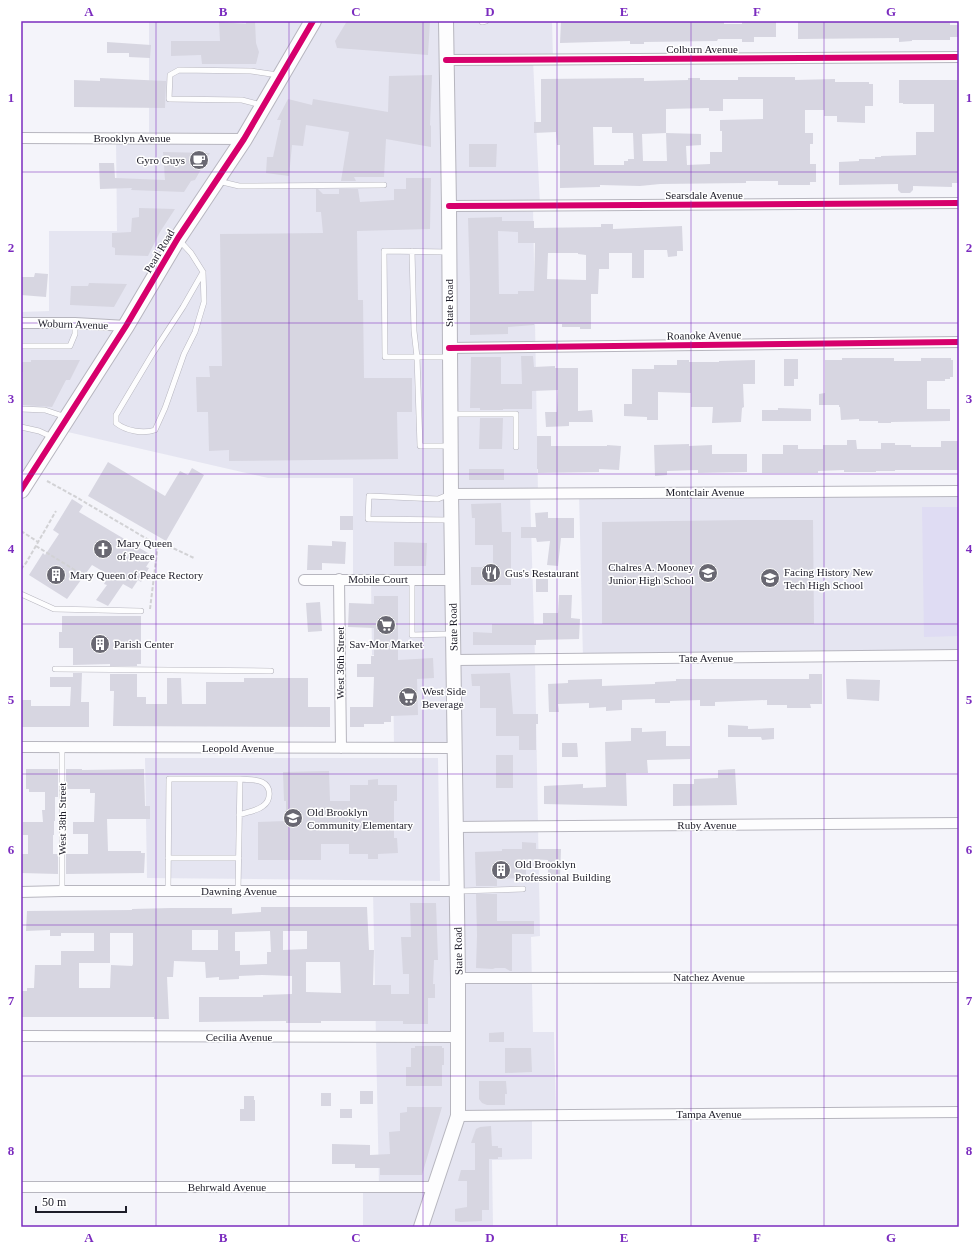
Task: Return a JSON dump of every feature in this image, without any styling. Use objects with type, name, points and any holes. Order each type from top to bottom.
[{"type":"main road","name":"Pearl Road","points":[[21,490],[126,326],[178,238],[244,139],[313,21]]},
{"type":"main road","name":"State Road","points":[[421,1227],[458,1116],[458,978],[450,446],[449,206],[446,21]]},
{"type":"street","name":"Colburn Avenue","points":[[446,60],[959,57]]},
{"type":"street","name":"Brooklyn Avenue","points":[[21,138],[244,139]]},
{"type":"street","name":"Searsdale Avenue","points":[[449,206],[959,204]]},
{"type":"street","name":"Woburn Avenue","points":[[21,323],[75,323],[126,326]]},
{"type":"street","name":"Roanoke Avenue","points":[[449,352],[959,342]]},
{"type":"street","name":"Montclair Avenue","points":[[451,494],[959,490]]},
{"type":"street","name":"West 36th Street","points":[[339,579],[340,748]]},
{"type":"street","name":"Mobile Court","points":[[304,580],[452,580]]},
{"type":"street","name":"Tate Avenue","points":[[454,660],[959,655]]},
{"type":"street","name":"Leopold Avenue","points":[[21,748],[455,748]]},
{"type":"street","name":"Ruby Avenue","points":[[455,826],[959,823]]},
{"type":"street","name":"Dawning Avenue","points":[[21,892],[457,891]]},
{"type":"street","name":"Natchez Avenue","points":[[458,978],[959,977]]},
{"type":"street","name":"Cecilia Avenue","points":[[21,1036],[458,1037]]},
{"type":"street","name":"Tampa Avenue","points":[[458,1116],[959,1112]]},
{"type":"street","name":"Behrwald Avenue","points":[[21,1187],[434,1186]]},
{"type":"lane","points":[[263,105],[242,100],[169,99],[170,75],[179,70],[252,71],[281,76]]},
{"type":"lane","points":[[217,181],[239,186],[384,185]]},
{"type":"lane","points":[[178,238],[191,252],[203,272],[204,302],[195,332],[184,354],[165,408],[155,430],[146,433],[122,428],[116,423],[116,415],[203,272]]},
{"type":"lane","points":[[449,252],[384,250],[385,357],[417,357],[449,352]]},
{"type":"lane","points":[[412,251],[414,331],[417,357],[420,446],[450,446]]},
{"type":"lane","points":[[21,346],[70,346],[75,334],[75,323]]},
{"type":"lane","points":[[21,409],[45,410],[67,418]]},
{"type":"lane","points":[[450,414],[516,414],[516,447]]},
{"type":"lane","points":[[21,426],[54,437]]},
{"type":"lane","points":[[451,494],[438,499],[369,496],[368,519],[451,520]]},
{"type":"lane","points":[[412,579],[412,635],[453,634]]},
{"type":"lane","points":[[21,594],[54,609],[141,611]]},
{"type":"lane","points":[[55,669],[271,671]]},
{"type":"lane","name":"West 38th Street","points":[[62,748],[62,891]]},
{"type":"lane","points":[[168,891],[169,779],[240,779],[262,782],[268,788],[270,794],[268,801],[263,806],[239,815]]},
{"type":"lane","points":[[238,891],[240,779]]},
{"type":"lane","points":[[168,858],[239,858]]},
{"type":"lane","points":[[457,891],[522,889]]},
{"type":"path","points":[[47,481],[154,543],[175,549],[194,558]]},
{"type":"path","points":[[21,569],[56,511]]},
{"type":"path","points":[[21,531],[38,542]]},
{"type":"path","points":[[149,612],[158,544]]},
{"type":"path","points":[[36,546],[86,577]]},
{"type":"shaded area","points":[[242,21],[552,21],[553,60],[533,60],[540,206],[533,206],[538,493],[530,493],[535,659],[540,936],[531,937],[533,1032],[554,1032],[556,1116],[532,1116],[532,1159],[492,1160],[493,1227],[363,1227],[363,1187],[379,1186],[373,891],[457,891],[455,748],[394,748],[393,655],[372,655],[371,579],[353,579],[353,478],[268,478],[59,430],[21,490],[21,312],[49,311],[49,231],[117,231],[116,138],[149,138],[149,22],[242,23]]},
{"type":"shaded area","name":"Facing History New Tech High School","points":[[959,491],[959,655],[583,659],[579,493]]},
{"type":"shaded area","points":[[922,507],[959,507],[959,636],[924,637]]},
{"type":"shaded area","name":"Old Brooklyn Community Elementary","points":[[145,758],[438,758],[440,881],[147,878]]},
{"type":"building","points":[[246,21],[255,21],[256,43],[259,52],[256,64],[202,64],[201,55],[171,56],[171,41],[220,41],[219,22],[246,24]]},
{"type":"building","points":[[347,21],[430,21],[428,55],[337,48],[335,41]]},
{"type":"building","points":[[561,21],[724,21],[724,24],[742,24],[742,21],[776,21],[776,37],[754,37],[754,42],[742,42],[742,39],[718,39],[717,41],[644,42],[644,44],[630,44],[630,41],[560,43]]},
{"type":"building","points":[[798,21],[950,21],[950,25],[959,25],[959,37],[950,37],[950,40],[912,40],[899,42],[899,38],[798,39]]},
{"type":"building","points":[[107,42],[151,45],[150,58],[129,57],[129,53],[107,53]]},
{"type":"building","points":[[432,75],[430,125],[431,147],[386,139],[384,177],[354,177],[356,181],[341,181],[349,132],[306,125],[303,146],[292,145],[289,176],[266,173],[267,157],[273,157],[281,120],[277,120],[288,99],[312,105],[313,99],[388,112],[389,76]]},
{"type":"building","points":[[738,77],[795,77],[795,80],[835,79],[835,82],[869,82],[869,84],[873,84],[873,106],[865,106],[865,123],[837,122],[837,116],[824,116],[824,110],[805,110],[805,133],[813,133],[813,144],[810,144],[810,164],[816,164],[816,182],[810,182],[810,185],[778,185],[778,181],[746,181],[746,183],[660,184],[640,186],[600,185],[600,187],[560,188],[560,145],[557,145],[556,132],[534,133],[534,122],[541,122],[541,79],[644,78],[644,81],[688,80],[688,78],[700,78],[700,80],[738,80]],"holes":[[[723,99],[763,99],[763,119],[720,120],[720,131],[722,131],[722,152],[710,152],[710,164],[687,165],[686,146],[701,145],[701,134],[666,133],[666,109],[709,108],[709,111],[723,111]],[[593,127],[612,127],[612,133],[633,133],[634,159],[624,161],[624,165],[594,165]],[[666,133],[667,161],[643,161],[642,134]]]},
{"type":"building","points":[[100,78],[166,81],[165,108],[74,107],[74,80],[100,81]]},
{"type":"building","points":[[899,80],[959,80],[959,183],[952,183],[952,187],[913,186],[913,190],[910,193],[901,193],[898,190],[898,184],[839,185],[839,162],[859,161],[859,159],[875,159],[875,157],[881,156],[916,155],[916,132],[934,132],[934,104],[899,103]]},
{"type":"building","points":[[469,144],[497,144],[496,167],[469,167]]},
{"type":"building","points":[[163,152],[210,153],[195,180],[191,181],[184,192],[131,190],[132,188],[100,189],[99,163],[114,163],[115,178],[165,180]]},
{"type":"building","points":[[406,178],[431,178],[430,229],[357,231],[358,300],[363,300],[364,378],[412,378],[412,412],[397,412],[398,459],[229,461],[229,450],[209,451],[208,412],[197,412],[196,377],[210,377],[209,366],[222,366],[220,234],[323,233],[321,212],[316,212],[316,189],[323,194],[339,194],[339,189],[358,189],[360,202],[394,200],[394,189],[406,189]]},
{"type":"building","points":[[139,208],[175,209],[160,232],[148,256],[115,255],[115,248],[112,247],[112,233],[131,232],[132,218],[139,217]]},
{"type":"building","points":[[502,217],[502,221],[534,221],[534,228],[601,227],[601,224],[613,224],[613,229],[682,226],[683,251],[677,251],[677,256],[668,257],[667,250],[644,250],[644,278],[632,278],[632,253],[609,253],[609,269],[599,269],[598,294],[591,294],[591,329],[580,329],[580,327],[562,327],[562,324],[534,324],[508,327],[508,334],[470,335],[468,218]],"holes":[[[498,231],[518,232],[518,243],[535,243],[534,291],[518,291],[518,294],[499,294]],[[548,253],[578,253],[586,255],[586,280],[547,279]]]},
{"type":"building","points":[[35,273],[48,274],[46,297],[21,295],[21,277],[34,277]]},
{"type":"building","points":[[89,283],[127,284],[114,307],[70,305],[71,286],[88,286]]},
{"type":"building","points":[[521,356],[533,356],[534,367],[555,366],[555,368],[578,368],[578,411],[592,410],[593,422],[569,422],[569,426],[546,427],[545,412],[557,412],[558,390],[532,391],[532,409],[480,410],[480,408],[470,408],[471,357],[501,357],[501,384],[522,384]]},
{"type":"building","points":[[842,358],[894,358],[894,361],[921,361],[921,358],[951,358],[951,360],[953,360],[953,377],[950,377],[950,379],[945,379],[945,381],[927,381],[927,409],[950,409],[950,421],[878,423],[878,421],[859,421],[859,419],[841,420],[839,405],[819,405],[819,394],[825,393],[825,360],[842,360]]},
{"type":"building","points":[[784,359],[798,359],[798,379],[794,379],[794,386],[784,386]]},
{"type":"building","points":[[31,360],[80,360],[70,380],[66,380],[52,407],[23,405],[23,372],[21,372],[21,362],[31,362]]},
{"type":"building","points":[[677,360],[689,360],[689,362],[719,362],[755,360],[755,384],[743,384],[744,407],[742,408],[741,422],[712,423],[713,407],[691,407],[691,393],[658,392],[658,420],[647,420],[647,417],[624,416],[624,404],[632,404],[632,369],[654,369],[654,365],[677,365]]},
{"type":"building","points":[[778,408],[811,409],[811,421],[762,421],[762,410],[778,410]]},
{"type":"building","points":[[480,418],[503,418],[502,449],[479,449]]},
{"type":"building","points":[[537,436],[551,436],[551,446],[621,446],[619,470],[599,469],[599,472],[538,473]]},
{"type":"building","points":[[847,440],[856,440],[857,449],[881,449],[881,443],[911,445],[911,447],[941,447],[941,441],[959,441],[959,470],[844,472],[844,470],[818,471],[818,473],[762,473],[762,454],[783,454],[783,445],[798,445],[798,449],[823,449],[823,445],[847,445]]},
{"type":"building","points":[[689,444],[689,446],[712,445],[712,454],[747,454],[747,472],[698,473],[698,470],[667,471],[667,475],[655,476],[654,445]]},
{"type":"building","name":"Mary Queen of Peace","points":[[108,462],[165,496],[180,471],[188,475],[192,468],[204,475],[166,541],[88,496]]},
{"type":"building","points":[[469,469],[504,469],[504,480],[469,480]]},
{"type":"building","name":"Mary Queen of Peace","points":[[72,499],[83,506],[79,512],[153,556],[146,567],[149,568],[141,582],[138,580],[132,589],[123,584],[108,606],[96,600],[107,585],[104,584],[109,575],[92,565],[67,599],[29,575],[43,553],[45,555],[59,534],[53,530]]},
{"type":"building","points":[[501,503],[502,532],[511,532],[511,585],[471,585],[471,567],[493,567],[493,545],[475,545],[475,518],[472,518],[471,504]]},
{"type":"building","points":[[548,512],[548,518],[574,518],[574,538],[561,538],[558,566],[547,565],[550,541],[537,542],[536,538],[521,538],[521,527],[536,527],[535,513]]},
{"type":"building","points":[[340,516],[353,516],[353,530],[340,530]]},
{"type":"building","name":"Chalres A. Mooney Junior High School","points":[[813,520],[814,624],[602,624],[602,522]]},
{"type":"building","points":[[332,541],[346,542],[345,564],[322,563],[322,570],[307,570],[308,545],[332,546]]},
{"type":"building","points":[[394,542],[427,543],[426,566],[394,566]]},
{"type":"building","points":[[536,579],[548,579],[548,592],[536,592]]},
{"type":"building","points":[[559,595],[572,595],[571,618],[580,619],[579,639],[536,640],[536,645],[473,645],[473,632],[492,633],[492,624],[543,624],[543,613],[558,613]]},
{"type":"building","points":[[374,596],[398,596],[398,660],[433,658],[434,678],[417,679],[418,715],[391,716],[391,722],[384,722],[384,724],[364,724],[364,727],[350,727],[350,707],[373,707],[374,677],[357,677],[357,664],[371,664],[371,656],[374,656],[374,628],[348,627],[349,603],[374,604]]},
{"type":"building","points":[[320,602],[322,631],[308,632],[306,603]]},
{"type":"building","name":"Parish Center","points":[[62,616],[141,616],[141,664],[137,664],[137,666],[110,666],[110,664],[73,665],[73,648],[59,648],[59,632],[62,632]]},
{"type":"building","points":[[73,673],[82,673],[81,702],[89,702],[89,727],[21,727],[21,700],[31,700],[31,706],[70,706],[71,687],[50,687],[50,677],[73,677]]},
{"type":"building","points":[[510,673],[513,714],[538,714],[538,724],[536,724],[536,750],[519,750],[519,736],[496,736],[496,708],[480,708],[480,686],[472,686],[471,674]]},
{"type":"building","points":[[110,674],[137,674],[137,697],[146,697],[146,704],[167,704],[167,678],[181,678],[182,704],[206,704],[206,682],[244,682],[244,678],[308,678],[308,707],[330,707],[330,727],[113,726],[114,691],[110,691]]},
{"type":"building","points":[[809,674],[822,674],[822,704],[810,704],[811,708],[787,708],[787,705],[767,705],[767,700],[715,702],[715,706],[700,706],[700,700],[655,703],[655,699],[622,700],[622,710],[606,711],[606,707],[589,708],[589,703],[558,704],[559,712],[549,712],[548,684],[568,683],[568,680],[602,679],[602,686],[655,684],[655,682],[676,681],[676,679],[809,679]]},
{"type":"building","points":[[846,679],[880,680],[879,701],[847,699]]},
{"type":"building","points":[[728,725],[748,726],[748,729],[774,728],[774,739],[762,740],[761,737],[728,737]]},
{"type":"building","points":[[631,728],[642,728],[642,732],[666,731],[666,746],[690,746],[690,759],[647,760],[648,773],[626,773],[627,806],[544,804],[544,786],[583,784],[583,788],[606,787],[605,742],[631,741]]},
{"type":"building","points":[[562,743],[577,743],[578,757],[562,757]]},
{"type":"building","points":[[496,755],[513,755],[513,788],[496,788]]},
{"type":"building","points":[[26,769],[58,769],[58,797],[55,797],[53,854],[58,854],[58,874],[21,873],[21,854],[28,854],[28,835],[23,835],[23,822],[43,822],[42,810],[45,810],[45,792],[29,792],[29,789],[26,789]]},
{"type":"building","points":[[66,769],[144,769],[145,806],[150,806],[150,819],[107,819],[108,851],[141,851],[141,853],[145,853],[144,873],[66,874],[66,854],[88,854],[88,834],[73,834],[73,822],[94,822],[95,793],[90,793],[90,789],[66,789]]},
{"type":"building","points":[[735,769],[737,805],[673,806],[673,784],[694,784],[694,779],[718,778],[718,770]]},
{"type":"building","points":[[329,771],[330,801],[350,801],[350,785],[368,785],[368,780],[378,779],[378,785],[397,785],[397,801],[394,801],[394,838],[397,838],[398,853],[378,854],[378,859],[368,859],[368,854],[349,854],[349,844],[321,844],[321,860],[258,860],[258,822],[286,821],[286,801],[284,801],[283,772]]},
{"type":"building","points":[[522,842],[536,843],[536,849],[561,849],[560,878],[548,878],[548,860],[526,859],[526,878],[497,879],[497,886],[476,886],[475,852],[502,851],[502,849],[522,849]]},
{"type":"building","points":[[476,894],[497,894],[497,921],[534,921],[534,934],[512,934],[512,971],[505,968],[476,968]]},
{"type":"building","points":[[410,903],[436,903],[438,960],[434,960],[433,984],[435,984],[435,998],[428,998],[428,1024],[403,1024],[403,1021],[321,1021],[321,1023],[286,1023],[286,1021],[199,1022],[199,997],[263,997],[263,995],[292,994],[292,976],[239,976],[239,979],[219,980],[219,977],[206,978],[205,962],[174,961],[173,977],[167,977],[169,1019],[154,1019],[154,1017],[21,1017],[21,991],[27,991],[27,988],[34,988],[35,965],[61,965],[61,951],[94,951],[94,933],[61,933],[61,936],[50,936],[50,930],[26,931],[27,911],[232,908],[232,914],[261,912],[261,907],[367,907],[369,950],[374,950],[373,985],[391,985],[391,994],[409,994],[409,974],[403,974],[401,937],[411,937]],"holes":[[[192,930],[218,930],[218,950],[192,950]],[[270,931],[271,952],[267,952],[267,964],[240,965],[240,951],[235,951],[235,932]],[[283,931],[307,931],[307,949],[283,950]],[[110,933],[133,933],[133,964],[132,966],[111,965],[110,988],[79,988],[79,963],[110,963]],[[306,962],[340,962],[341,993],[306,992]]]},
{"type":"building","points":[[504,1032],[504,1042],[489,1042],[489,1033]]},
{"type":"building","points":[[415,1046],[442,1046],[442,1048],[444,1048],[442,1086],[406,1086],[406,1067],[411,1067],[411,1048],[415,1048]]},
{"type":"building","points":[[505,1048],[531,1048],[532,1072],[505,1073]]},
{"type":"building","points":[[479,1081],[506,1081],[507,1094],[505,1094],[505,1105],[487,1105],[482,1103],[479,1099]]},
{"type":"building","points":[[360,1091],[373,1091],[373,1104],[360,1104]]},
{"type":"building","points":[[321,1093],[331,1093],[331,1106],[321,1106]]},
{"type":"building","points":[[244,1096],[254,1096],[255,1121],[240,1121],[240,1109],[244,1109]]},
{"type":"building","points":[[407,1107],[442,1107],[422,1175],[380,1175],[380,1168],[355,1168],[355,1164],[332,1164],[332,1144],[370,1145],[370,1155],[390,1154],[389,1132],[400,1131],[400,1113],[407,1112]]},
{"type":"building","points":[[340,1109],[352,1109],[352,1118],[340,1118]]},
{"type":"building","points":[[491,1126],[492,1146],[502,1148],[502,1157],[498,1157],[498,1159],[489,1159],[489,1210],[482,1210],[482,1221],[455,1221],[455,1209],[467,1207],[467,1181],[458,1181],[461,1170],[475,1170],[475,1143],[471,1143],[476,1129]]},
{"type":"cycle path","points":[[21,490],[126,326],[178,238],[244,139],[313,21]]},
{"type":"cycle path","points":[[446,60],[959,57]]},
{"type":"cycle path","points":[[449,206],[959,203]]},
{"type":"cycle path","points":[[449,348],[959,342]]},
{"type":"place","name":"Gyro Guys","points":[[199,160]]},
{"type":"place","name":"Mary Queen of Peace","points":[[103,549]]},
{"type":"place","name":"Gus's Restaurant","points":[[491,573]]},
{"type":"place","name":"Chalres A. Mooney Junior High School","points":[[708,573]]},
{"type":"place","name":"Mary Queen of Peace Rectory","points":[[56,575]]},
{"type":"place","name":"Facing History New Tech High School","points":[[770,578]]},
{"type":"place","name":"Sav-Mor Market","points":[[386,625]]},
{"type":"place","name":"Parish Center","points":[[100,644]]},
{"type":"place","name":"West Side Beverage","points":[[408,697]]},
{"type":"place","name":"Old Brooklyn Community Elementary","points":[[293,818]]},
{"type":"place","name":"Old Brooklyn Professional Building","points":[[501,870]]}]
